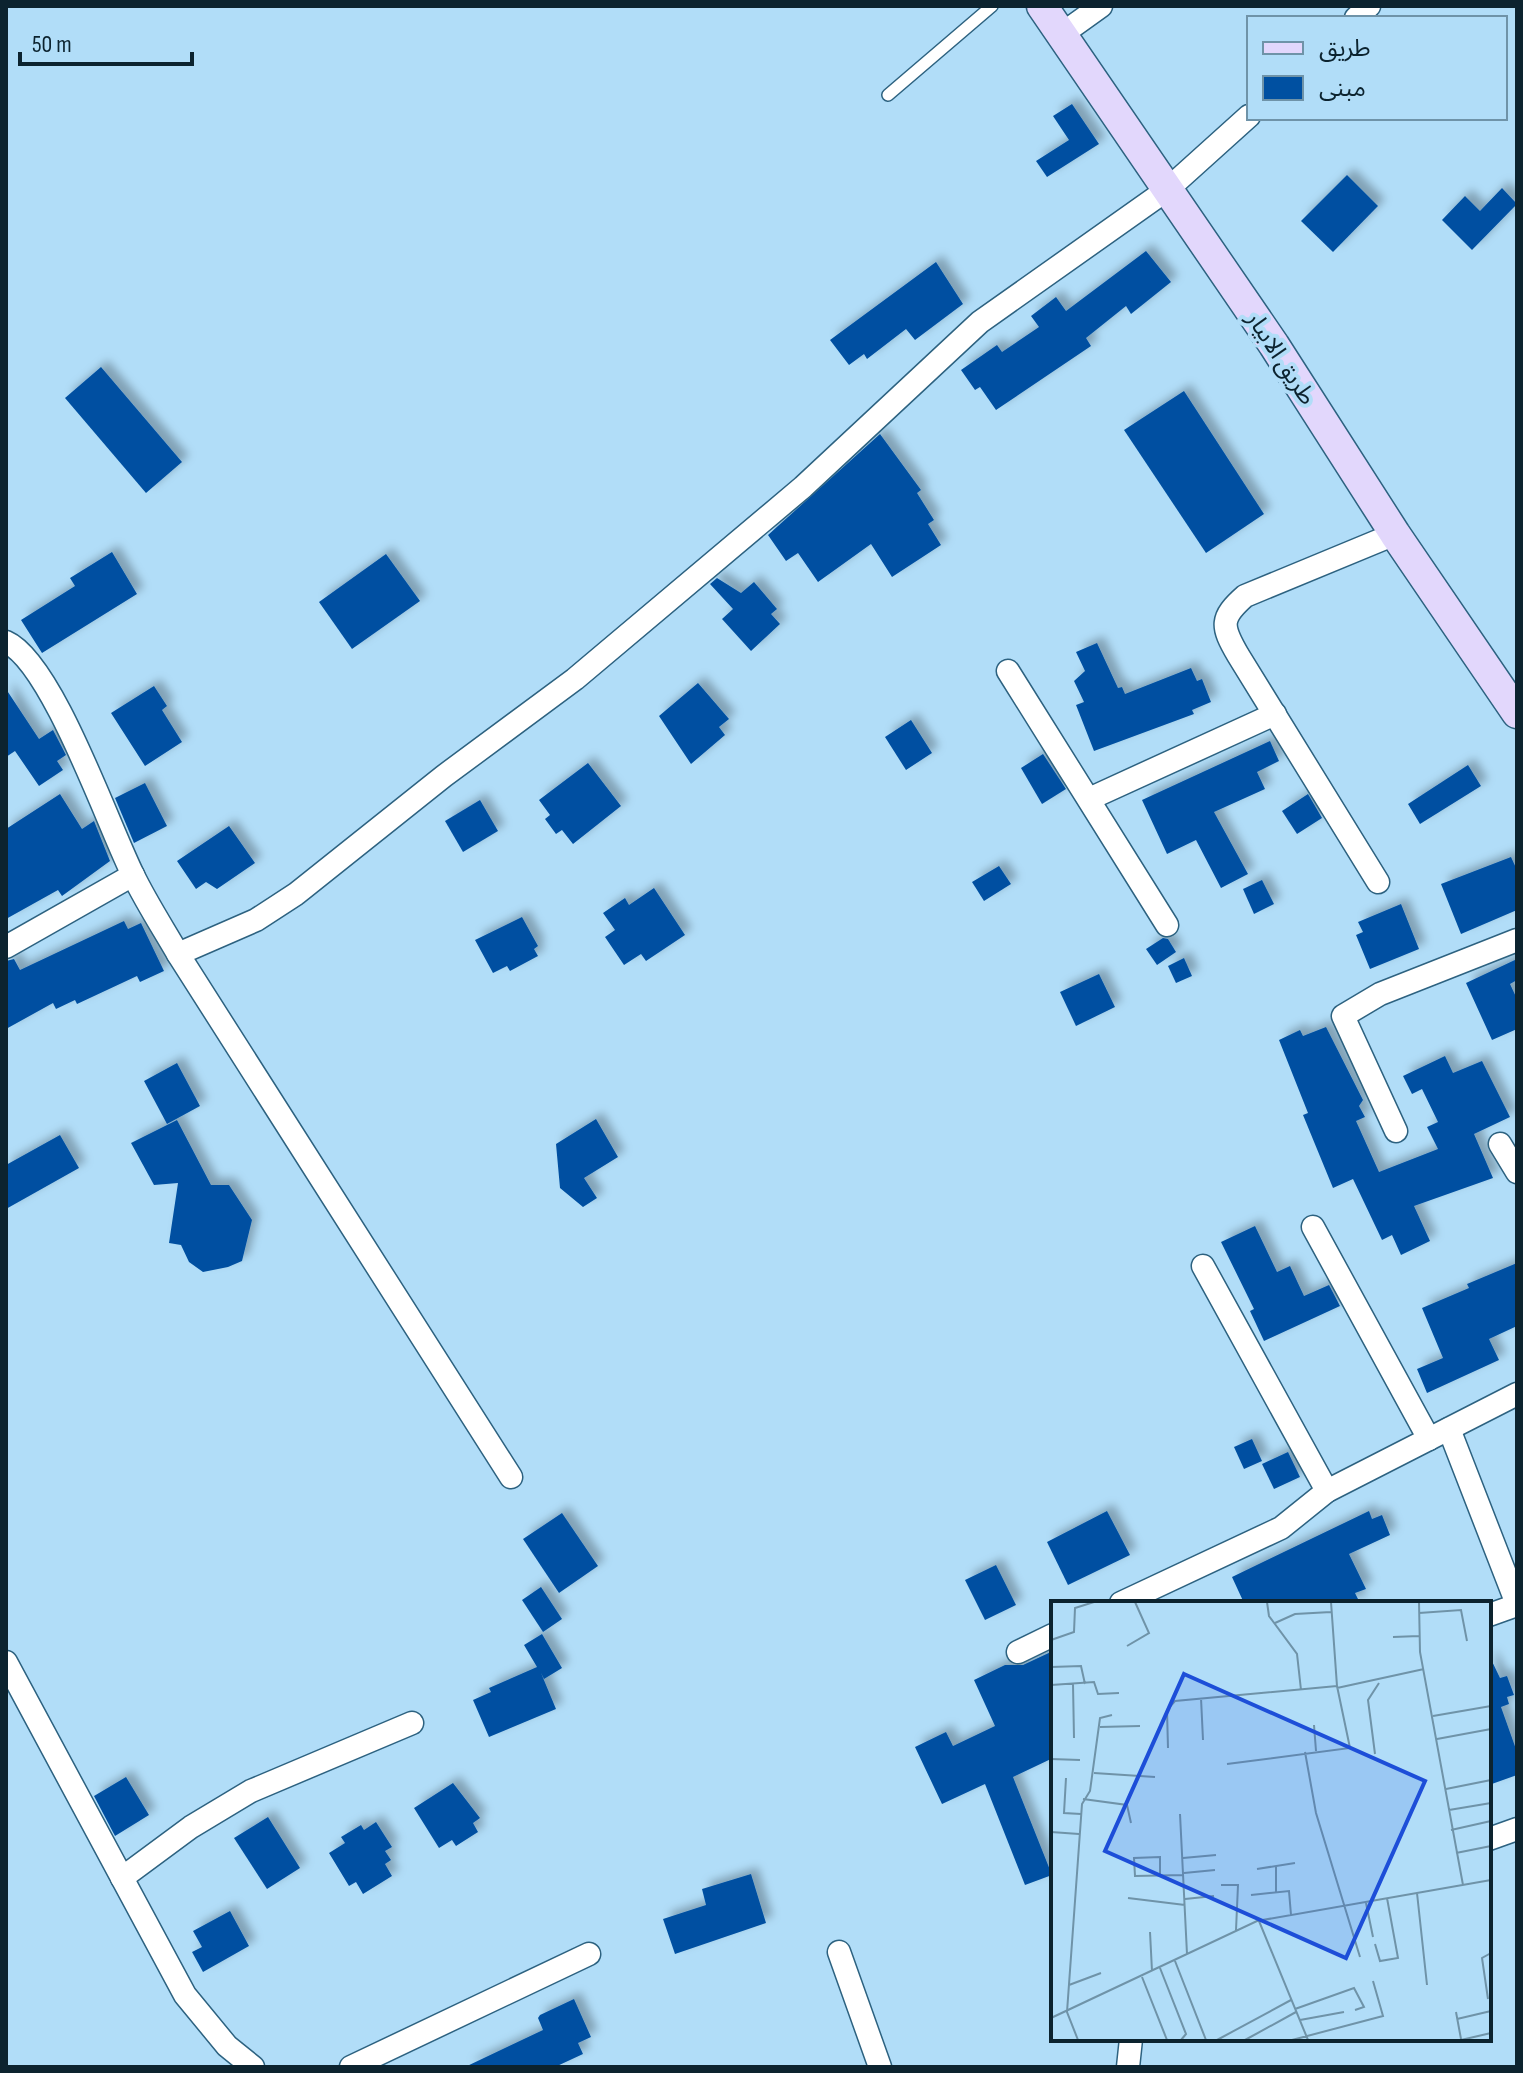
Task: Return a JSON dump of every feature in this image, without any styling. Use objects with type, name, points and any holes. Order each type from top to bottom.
[{"type":"main road","name":"طريق الابيار","points":[[1042,6],[1274,345],[1395,534],[1517,713]]},
{"type":"street","points":[[1062,34],[1101,6]]},
{"type":"street","points":[[178,954],[256,920],[350,854],[444,776],[575,679],[803,487],[980,322],[1168,189],[1247,118]]},
{"type":"street","points":[[1378,882],[1227,637],[1227,611],[1245,596],[1282,578],[1395,534]]},
{"type":"street","points":[[6,642],[18,647],[36,671],[85,765],[133,875],[178,954],[511,1477]]},
{"type":"street","points":[[1008,671],[1167,925]]},
{"type":"street","points":[[1089,799],[1275,714]]},
{"type":"street","points":[[6,947],[133,875]]},
{"type":"street","points":[[1396,1131],[1343,1016],[1380,994],[1517,940]]},
{"type":"street","points":[[1500,1144],[1517,1172]]},
{"type":"street","points":[[1313,1227],[1439,1434],[1517,1605],[1491,1614]]},
{"type":"street","points":[[1203,1266],[1327,1491]]},
{"type":"street","points":[[1125,1601],[1281,1528],[1327,1491],[1517,1394]]},
{"type":"street","points":[[1018,1652],[1051,1636]]},
{"type":"street","points":[[6,1662],[185,1995],[227,2046],[253,2067]]},
{"type":"street","points":[[122,1878],[191,1827],[251,1791],[412,1723]]},
{"type":"street","points":[[1491,1838],[1517,1829]]},
{"type":"street","points":[[839,1952],[880,2067]]},
{"type":"street","points":[[351,2067],[589,1954]]},
{"type":"street","points":[[1128,2067],[1131,2041]]},
{"type":"lane","points":[[888,95],[992,6]]},
{"type":"building","points":[[1072,104],[1099,144],[1047,177],[1036,161],[1069,140],[1053,116]]},
{"type":"building","points":[[1347,175],[1378,206],[1333,252],[1301,221]]},
{"type":"building","points":[[1502,188],[1517,204],[1472,250],[1442,220],[1465,196],[1480,211]]},
{"type":"building","points":[[1146,251],[1171,282],[1131,314],[1126,306],[1086,338],[1091,346],[996,410],[980,387],[975,390],[961,370],[997,345],[1002,352],[1039,327],[1031,316],[1056,297],[1066,311]]},
{"type":"building","points":[[936,262],[963,304],[915,340],[906,329],[867,359],[864,354],[849,365],[830,340]]},
{"type":"building","points":[[101,367],[182,462],[146,493],[65,398]]},
{"type":"building","points":[[1184,391],[1264,514],[1206,553],[1124,430]]},
{"type":"building","points":[[880,434],[921,490],[917,493],[934,520],[928,524],[941,545],[892,577],[871,544],[818,582],[798,553],[786,561],[768,535]]},
{"type":"building","points":[[112,552],[137,594],[42,653],[21,620],[75,586],[70,578]]},
{"type":"building","points":[[386,554],[420,601],[352,649],[319,602]]},
{"type":"building","points":[[717,578],[741,593],[754,582],[777,609],[771,614],[780,624],[751,651],[722,619],[733,609],[710,584]]},
{"type":"building","points":[[1097,643],[1118,688],[1122,687],[1125,694],[1191,668],[1197,681],[1202,679],[1211,702],[1192,710],[1194,714],[1094,751],[1076,705],[1084,702],[1074,681],[1085,671],[1076,652]]},
{"type":"building","points":[[698,683],[729,719],[719,727],[725,735],[691,764],[659,716]]},
{"type":"building","points":[[154,686],[167,706],[162,710],[182,742],[145,766],[111,713]]},
{"type":"building","points":[[6,689],[39,739],[53,730],[66,755],[57,761],[63,770],[39,786],[15,751],[6,757]]},
{"type":"building","points":[[911,720],[932,753],[906,770],[885,737]]},
{"type":"building","points":[[1270,741],[1279,761],[1257,772],[1265,789],[1214,812],[1248,874],[1221,888],[1196,840],[1167,854],[1142,800]]},
{"type":"building","points":[[1043,754],[1066,789],[1042,804],[1021,768]]},
{"type":"building","points":[[588,763],[621,806],[573,844],[562,830],[556,834],[545,819],[550,815],[539,800]]},
{"type":"building","points":[[1468,765],[1481,786],[1420,824],[1408,804]]},
{"type":"building","points":[[145,783],[167,826],[134,843],[115,798]]},
{"type":"building","points":[[60,794],[82,829],[94,821],[110,861],[62,896],[58,890],[6,919],[6,829]]},
{"type":"building","points":[[1308,794],[1322,818],[1297,834],[1282,811]]},
{"type":"building","points":[[480,800],[498,831],[463,852],[445,821]]},
{"type":"building","points":[[229,826],[255,863],[217,889],[206,882],[196,889],[177,861]]},
{"type":"building","points":[[1511,857],[1517,870],[1517,910],[1461,934],[1441,884]]},
{"type":"building","points":[[999,866],[1011,884],[984,901],[972,882]]},
{"type":"building","points":[[1262,880],[1274,904],[1254,914],[1243,889]]},
{"type":"building","points":[[654,888],[685,935],[646,961],[641,954],[624,965],[605,937],[615,930],[603,913],[625,898],[629,905]]},
{"type":"building","points":[[1401,904],[1419,949],[1370,969],[1356,935],[1363,932],[1358,922]]},
{"type":"building","points":[[522,917],[538,946],[534,949],[538,956],[510,971],[507,966],[493,973],[475,940]]},
{"type":"building","points":[[124,921],[128,929],[141,923],[164,971],[140,982],[137,976],[77,1004],[75,1000],[56,1009],[53,1003],[6,1029],[6,961],[14,959],[20,970]]},
{"type":"building","points":[[1163,938],[1168,939],[1176,952],[1157,965],[1146,949]]},
{"type":"building","points":[[1184,958],[1192,976],[1176,983],[1168,966]]},
{"type":"building","points":[[1517,959],[1517,980],[1510,984],[1517,999],[1517,1029],[1492,1040],[1466,983]]},
{"type":"building","points":[[1099,974],[1115,1007],[1076,1026],[1060,992]]},
{"type":"building","points":[[1326,1027],[1363,1100],[1359,1106],[1365,1117],[1356,1121],[1379,1172],[1438,1149],[1427,1127],[1438,1122],[1422,1089],[1412,1094],[1403,1076],[1445,1056],[1453,1073],[1482,1061],[1510,1117],[1474,1134],[1493,1178],[1414,1206],[1430,1241],[1401,1255],[1392,1235],[1382,1240],[1353,1179],[1333,1188],[1303,1115],[1308,1113],[1279,1040],[1300,1030],[1303,1036]]},
{"type":"building","points":[[177,1063],[200,1106],[167,1124],[144,1081]]},
{"type":"building","points":[[596,1119],[618,1157],[584,1178],[597,1198],[583,1207],[560,1188],[556,1144]]},
{"type":"building","points":[[177,1120],[211,1185],[229,1185],[252,1220],[242,1261],[228,1267],[203,1272],[189,1262],[181,1245],[169,1243],[178,1183],[154,1185],[131,1143]]},
{"type":"building","points":[[60,1135],[79,1168],[6,1209],[6,1165]]},
{"type":"building","points":[[1255,1226],[1277,1272],[1290,1266],[1304,1296],[1329,1285],[1340,1306],[1264,1341],[1250,1311],[1254,1309],[1221,1242]]},
{"type":"building","points":[[1517,1263],[1517,1326],[1489,1339],[1499,1360],[1427,1393],[1417,1369],[1443,1358],[1422,1308],[1469,1288],[1467,1284]]},
{"type":"building","points":[[1252,1439],[1262,1461],[1244,1469],[1234,1447]]},
{"type":"building","points":[[1288,1452],[1300,1477],[1274,1489],[1262,1464]]},
{"type":"building","points":[[1107,1511],[1130,1555],[1068,1585],[1047,1542]]},
{"type":"building","points":[[1369,1511],[1372,1519],[1382,1515],[1390,1535],[1349,1554],[1366,1589],[1355,1593],[1359,1601],[1243,1601],[1232,1577]]},
{"type":"building","points":[[562,1513],[598,1566],[559,1593],[523,1539]]},
{"type":"building","points":[[996,1565],[1016,1605],[985,1620],[965,1580]]},
{"type":"building","points":[[541,1587],[562,1619],[543,1632],[522,1600]]},
{"type":"building","points":[[542,1634],[562,1668],[544,1679],[541,1673],[556,1709],[489,1737],[473,1700],[491,1692],[489,1688],[537,1667],[524,1645]]},
{"type":"building","points":[[1051,1652],[1051,1759],[1013,1777],[1051,1875],[1025,1885],[985,1784],[942,1804],[915,1747],[946,1732],[953,1746],[995,1726],[974,1680],[1005,1665],[1023,1665]]},
{"type":"building","points":[[1491,1659],[1500,1678],[1507,1676],[1514,1695],[1507,1697],[1509,1704],[1501,1707],[1517,1752],[1517,1775],[1491,1784]]},
{"type":"building","points":[[126,1777],[149,1815],[115,1836],[94,1796]]},
{"type":"building","points":[[453,1783],[480,1818],[473,1823],[478,1832],[456,1846],[452,1840],[439,1848],[414,1808]]},
{"type":"building","points":[[268,1817],[300,1868],[267,1889],[234,1838]]},
{"type":"building","points":[[376,1822],[392,1847],[385,1851],[391,1860],[385,1864],[392,1876],[363,1894],[356,1882],[349,1886],[329,1853],[345,1843],[341,1837],[361,1825],[364,1830]]},
{"type":"building","points":[[751,1874],[766,1923],[675,1954],[663,1919],[706,1905],[702,1889]]},
{"type":"building","points":[[230,1911],[249,1946],[203,1972],[192,1952],[202,1947],[193,1931]]},
{"type":"building","points":[[574,1999],[591,2037],[578,2043],[583,2054],[555,2067],[465,2067],[543,2030],[538,2018],[540,2015]]}]
